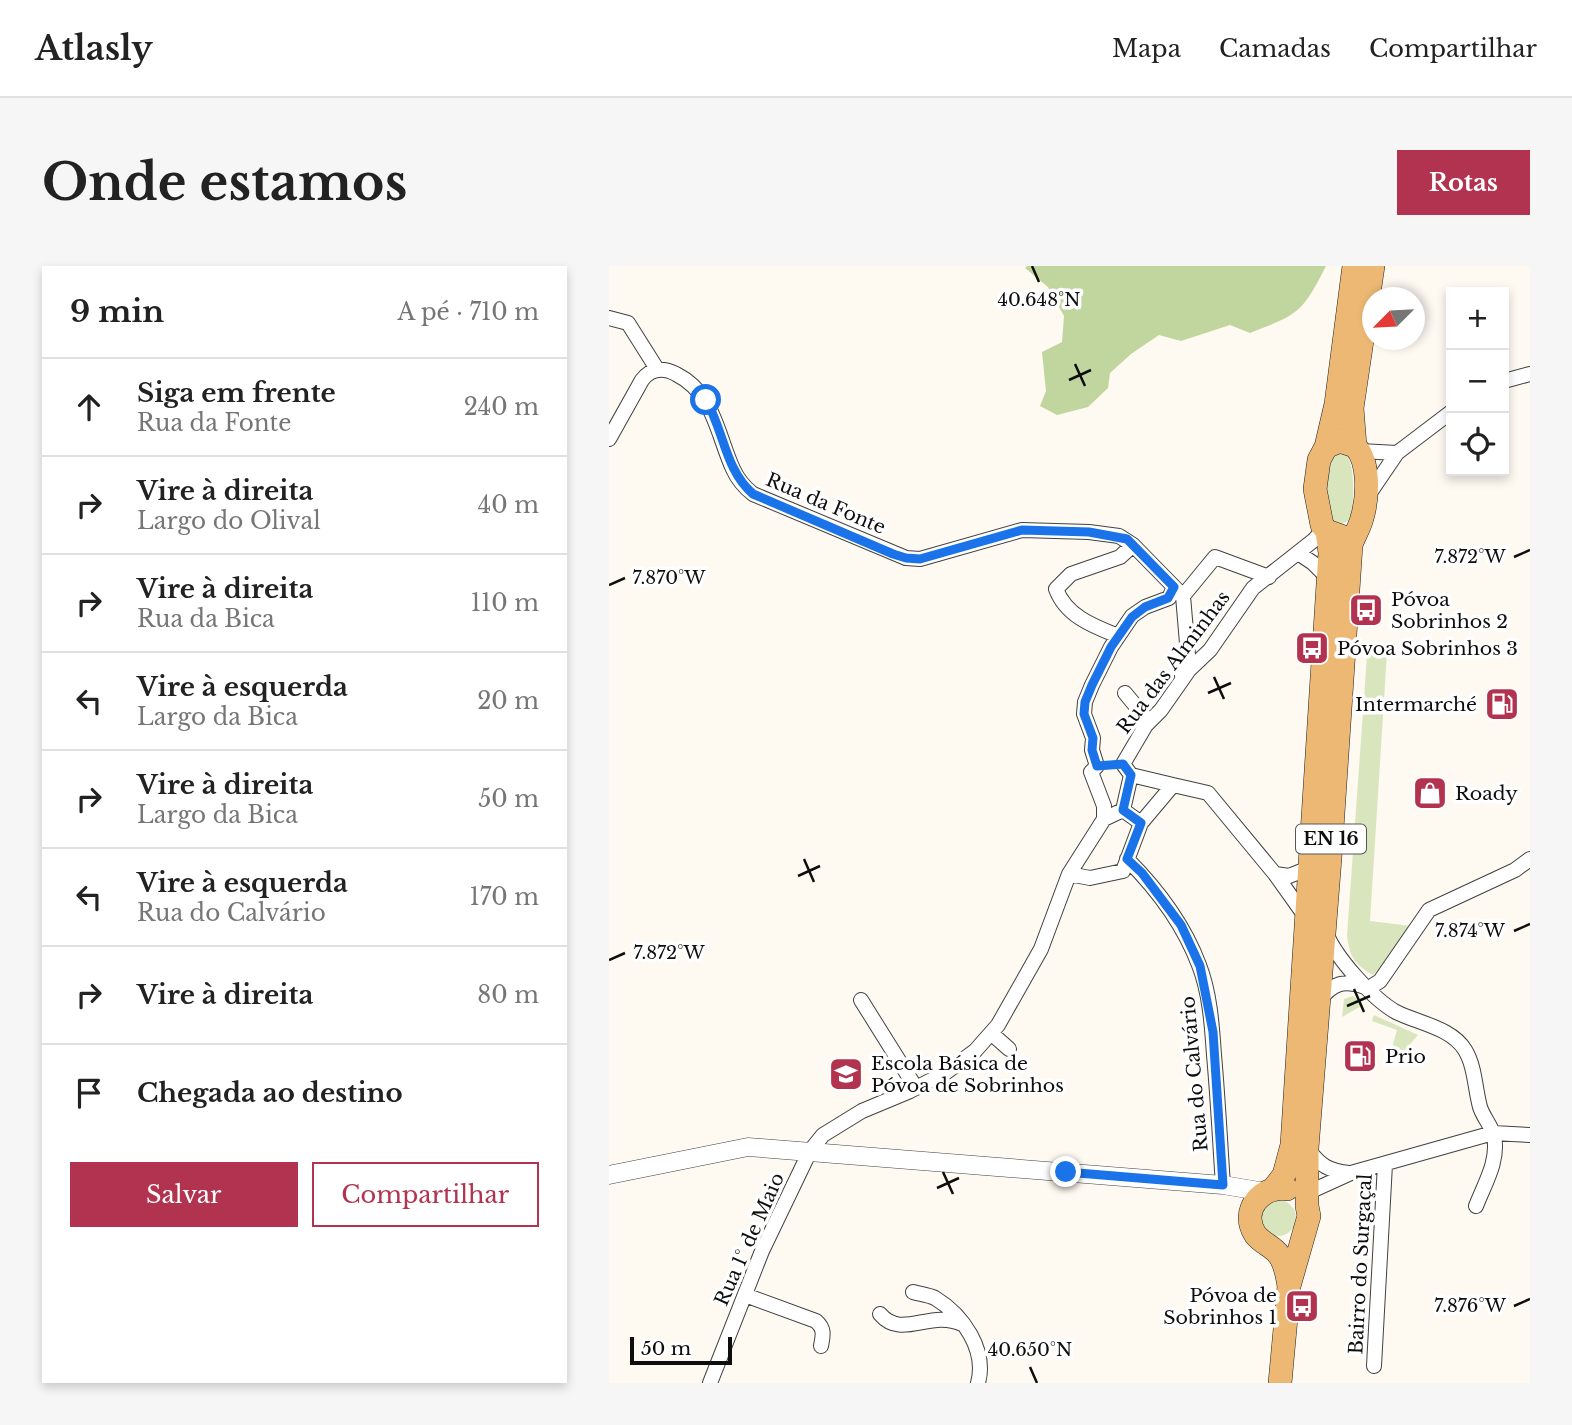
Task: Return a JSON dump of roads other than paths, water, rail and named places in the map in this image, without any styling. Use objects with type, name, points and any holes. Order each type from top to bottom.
[{"type":"main road","name":"EN 16","points":[[1280,1383],[1289,1286],[1308,1226],[1307,1148],[1318,1002],[1315,923],[1309,868],[1330,553],[1326,530],[1319,518],[1315,489],[1319,460],[1326,447],[1336,404],[1354,266]]},
{"type":"main road","name":"EN 16","points":[[1289,1286],[1283,1262],[1255,1233],[1250,1215],[1258,1198],[1284,1175],[1292,1145],[1351,545],[1363,517],[1366,488],[1352,408],[1373,266]]},
{"type":"main road","points":[[1326,447],[1340,441],[1357,448]]},
{"type":"main road","points":[[1326,530],[1342,536],[1356,530]]},
{"type":"main road","points":[[1269,1190],[1293,1191],[1301,1198],[1307,1199]]},
{"type":"main road","points":[[1269,1245],[1288,1246],[1304,1235]]},
{"type":"street","points":[[609,318],[628,323],[657,369],[647,373],[642,380],[609,439]]},
{"type":"street","name":"Rua da Fonte","points":[[657,369],[668,370],[683,377],[706,400],[733,470],[741,484],[753,494],[906,558],[920,559],[1022,530],[1089,532],[1130,542]]},
{"type":"street","points":[[1509,380],[1530,374]]},
{"type":"street","points":[[1364,501],[1397,453],[1450,413]]},
{"type":"street","points":[[1357,448],[1397,453]]},
{"type":"street","points":[[1326,530],[1298,553],[1328,578]]},
{"type":"street","points":[[1118,636],[1074,615],[1056,589],[1071,574],[1120,557],[1130,542],[1178,592],[1188,655],[1181,681]]},
{"type":"street","name":"Rua das Alminhas","points":[[1123,810],[1127,770],[1135,741],[1181,681],[1210,650],[1253,588],[1298,553]]},
{"type":"street","points":[[1097,766],[1092,750],[1093,738],[1084,714],[1085,702],[1118,636],[1137,611],[1178,592],[1215,557],[1269,577]]},
{"type":"street","points":[[1125,694],[1149,722]]},
{"type":"street","points":[[1097,766],[1127,770],[1208,793],[1315,923],[1342,961],[1380,1001],[1459,1042],[1467,1052],[1481,1111],[1493,1133],[1496,1157],[1476,1206]]},
{"type":"street","points":[[1097,766],[1091,772],[1104,806],[1104,819]]},
{"type":"street","points":[[1069,874],[1090,878],[1123,871],[1141,823],[1173,785]]},
{"type":"street","points":[[785,1149],[806,1144],[862,1111],[945,1073],[965,1058],[998,1025],[1041,949],[1069,874],[1104,819],[1123,810],[1141,823]]},
{"type":"street","name":"Rua do Calvário","points":[[1127,859],[1142,873],[1181,925],[1200,966],[1213,1032],[1223,1185]]},
{"type":"street","points":[[1318,1002],[1326,991],[1336,985],[1349,982],[1369,988],[1380,981],[1429,910],[1515,870],[1530,859]]},
{"type":"street","points":[[1275,874],[1289,876],[1309,868]]},
{"type":"street","points":[[861,1000],[916,1088]]},
{"type":"street","points":[[991,1033],[1009,1049]]},
{"type":"street","name":"Bairro do Surgaçal","points":[[1307,1199],[1351,1173],[1493,1133],[1525,1134]]},
{"type":"street","points":[[823,1135],[824,1148],[829,1153]]},
{"type":"street","name":"Rua 1° de Maio","points":[[710,1383],[762,1251],[810,1151],[823,1135]]},
{"type":"street","points":[[609,1175],[748,1147],[1269,1190]]},
{"type":"street","points":[[1307,1148],[1318,1164],[1334,1172],[1351,1173]]},
{"type":"street","name":"Bairro do Surgaçal","points":[[1374,1366],[1385,1164]]},
{"type":"street","points":[[1223,1185],[1244,1196],[1249,1204],[1250,1215]]},
{"type":"street","points":[[913,1292],[932,1296],[950,1309],[963,1325],[975,1343],[981,1364],[978,1383]]},
{"type":"street","points":[[745,1294],[815,1321],[821,1326],[823,1333],[821,1346]]},
{"type":"street","points":[[880,1314],[887,1322],[897,1326],[937,1319],[951,1319],[963,1325]]},
{"type":"place","name":"Póvoa Sobrinhos 2","points":[[1366,610]]},
{"type":"place","name":"Póvoa Sobrinhos 3","points":[[1312,648]]},
{"type":"place","name":"Intermarché","points":[[1502,704]]},
{"type":"place","name":"Roady","points":[[1430,793]]},
{"type":"place","name":"Prio","points":[[1360,1056]]},
{"type":"place","name":"Escola Básica de Póvoa de Sobrinhos","points":[[846,1074]]},
{"type":"place","name":"Póvoa de Sobrinhos 1","points":[[1302,1306]]}]
